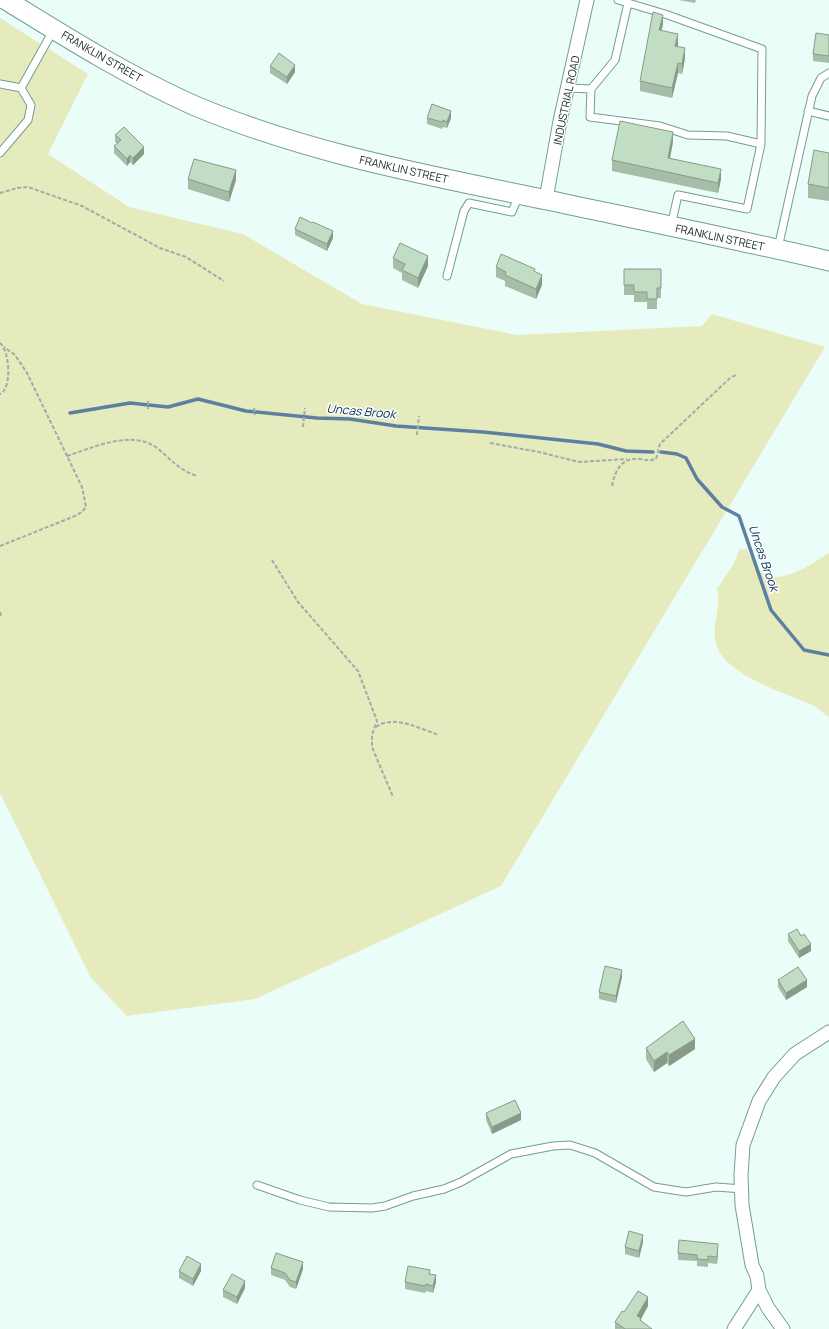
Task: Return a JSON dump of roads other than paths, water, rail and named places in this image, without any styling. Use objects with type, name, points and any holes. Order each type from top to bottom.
[{"type":"main road","name":"FRANKLIN STREET","points":[[6,0],[54,29],[169,93],[194,105],[284,139],[331,152],[829,261]]},
{"type":"street","name":"INDUSTRIAL ROAD","points":[[546,200],[587,0]]},
{"type":"street","points":[[783,1329],[768,1308],[759,1290],[750,1250],[742,1205],[743,1189],[741,1175],[743,1145],[758,1101],[774,1077],[795,1054],[829,1032]]},
{"type":"street","points":[[734,1329],[759,1290]]},
{"type":"lane","points":[[618,0],[665,14],[762,49],[761,144],[747,209],[678,195],[670,226]]},
{"type":"lane","points":[[628,3],[615,60],[591,89],[590,118],[660,126],[688,135],[727,136],[761,144]]},
{"type":"lane","points":[[21,88],[54,29]]},
{"type":"lane","points":[[778,250],[812,96],[821,78],[829,73]]},
{"type":"lane","points":[[0,84],[21,88]]},
{"type":"lane","points":[[0,153],[28,120],[30,105],[21,88]]},
{"type":"lane","points":[[568,88],[591,89]]},
{"type":"lane","points":[[808,111],[829,116]]},
{"type":"lane","points":[[448,276],[464,211],[469,203],[512,212],[520,194]]},
{"type":"lane","points":[[257,1185],[300,1200],[329,1207],[372,1208],[385,1206],[413,1196],[444,1189],[461,1182],[511,1154],[531,1149],[570,1145],[595,1153],[654,1187],[686,1192],[716,1187],[743,1189]]},
{"type":"waterway","name":"Uncas Brook","points":[[70,413],[130,403],[168,407],[198,399],[246,411],[317,418],[350,419],[396,426],[483,432],[598,444],[626,451],[653,452]]},
{"type":"waterway","name":"Uncas Brook","points":[[661,452],[677,454],[686,458],[697,479],[722,507],[739,516],[771,610],[804,650],[829,655]]}]
